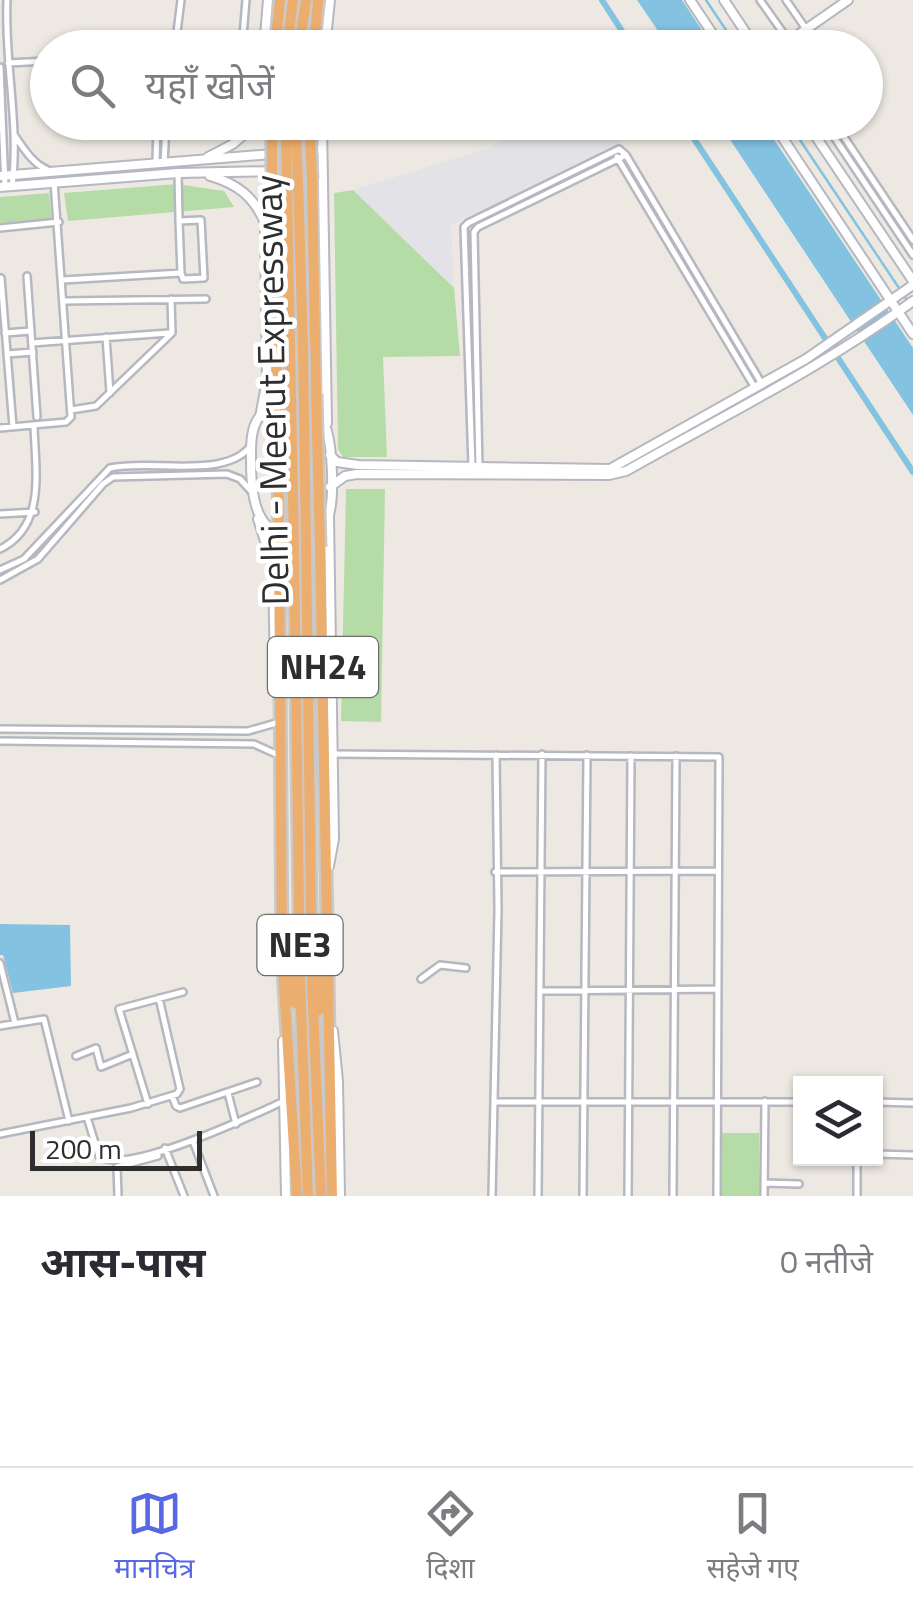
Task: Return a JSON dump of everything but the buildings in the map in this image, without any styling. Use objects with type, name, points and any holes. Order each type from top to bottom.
[{"type":"highway","points":[[277,30],[280,0]]},
{"type":"highway","points":[[289,30],[293,0]]},
{"type":"highway","points":[[302,30],[306,0]]},
{"type":"highway","points":[[316,30],[318,0]]},
{"type":"highway","points":[[272,140],[285,1025],[297,1196]]},
{"type":"highway","name":"Delhi - Meerut Expressway","points":[[291,140],[302,695],[300,980],[322,1196]]},
{"type":"highway","name":"NH24","points":[[310,140],[328,917]]},
{"type":"highway","points":[[283,895],[312,1091]]},
{"type":"highway","points":[[312,1091],[321,950],[328,917]]},
{"type":"highway","points":[[328,917],[328,1084],[336,1196]]},
{"type":"highway","name":"Delhi - Meerut Expressway","points":[[308,1196],[312,1091]]},
{"type":"main road","points":[[266,30],[268,0]]},
{"type":"main road","points":[[327,30],[330,0]]},
{"type":"main road","points":[[690,0],[710,30]]},
{"type":"main road","points":[[724,0],[744,30]]},
{"type":"main road","points":[[806,30],[847,0]]},
{"type":"main road","points":[[200,161],[238,140]]},
{"type":"main road","points":[[321,140],[330,455],[334,839],[326,879]]},
{"type":"main road","points":[[784,140],[913,334]]},
{"type":"main road","points":[[330,487],[345,476],[357,474],[610,469],[806,359],[891,301],[911,285],[818,140]]},
{"type":"main road","points":[[7,176],[320,150]]},
{"type":"main road","points":[[6,186],[178,173],[322,170]]},
{"type":"main road","points":[[196,173],[244,191],[256,203],[264,223],[268,380],[251,446],[252,494],[273,566],[279,756]]},
{"type":"main road","points":[[330,455],[344,464],[609,476],[812,369],[913,301]]},
{"type":"main road","points":[[260,417],[276,406],[296,404],[316,412],[328,432]]},
{"type":"main road","points":[[255,510],[267,525],[284,535],[314,533],[328,516]]},
{"type":"main road","points":[[285,1025],[282,1102],[286,1196]]},
{"type":"street","points":[[7,0],[2,64],[7,176]]},
{"type":"street","points":[[177,30],[181,0]]},
{"type":"street","points":[[244,30],[246,0]]},
{"type":"street","points":[[760,0],[777,30]]},
{"type":"street","points":[[786,0],[806,30]]},
{"type":"street","points":[[2,64],[30,62]]},
{"type":"street","points":[[2,64],[13,133],[6,186]]},
{"type":"street","points":[[0,150],[5,131]]},
{"type":"street","points":[[13,133],[40,166],[55,172]]},
{"type":"street","points":[[158,140],[160,164]]},
{"type":"street","points":[[160,164],[164,140]]},
{"type":"street","points":[[838,140],[913,240]]},
{"type":"street","points":[[843,140],[913,255]]},
{"type":"street","points":[[476,471],[464,228],[622,150],[762,393]]},
{"type":"street","points":[[616,156],[757,384]]},
{"type":"street","points":[[178,173],[179,221],[182,279],[204,277],[202,221],[179,221]]},
{"type":"street","points":[[0,428],[69,421],[72,410],[54,182]]},
{"type":"street","points":[[0,228],[58,222]]},
{"type":"street","points":[[62,280],[182,273]]},
{"type":"street","points":[[28,276],[37,417]]},
{"type":"street","points":[[1,278],[13,427]]},
{"type":"street","points":[[64,301],[206,298]]},
{"type":"street","points":[[72,410],[92,408],[172,332],[172,299]]},
{"type":"street","points":[[6,334],[31,331]]},
{"type":"street","points":[[32,343],[172,332]]},
{"type":"street","points":[[106,338],[110,393]]},
{"type":"street","points":[[7,354],[33,352]]},
{"type":"street","points":[[0,550],[15,542],[35,512],[34,425]]},
{"type":"street","points":[[0,570],[24,559],[110,468],[130,464],[221,465],[236,460],[251,446]]},
{"type":"street","points":[[130,464],[133,476]]},
{"type":"street","points":[[0,580],[38,559],[113,477],[227,474],[240,479],[252,494]]},
{"type":"street","points":[[0,514],[35,512]]},
{"type":"street","points":[[0,729],[248,730],[276,724]]},
{"type":"street","points":[[0,741],[254,744],[279,756]]},
{"type":"street","points":[[332,754],[719,757],[717,1196]]},
{"type":"street","points":[[538,1196],[542,754]]},
{"type":"street","points":[[583,1196],[587,754]]},
{"type":"street","points":[[492,1196],[498,910],[496,755]]},
{"type":"street","points":[[628,1196],[631,756]]},
{"type":"street","points":[[673,1196],[676,756]]},
{"type":"street","points":[[495,872],[719,871]]},
{"type":"street","points":[[0,963],[4,990],[16,1023]]},
{"type":"street","points":[[422,979],[440,965],[466,968]]},
{"type":"street","points":[[540,990],[718,990]]},
{"type":"street","points":[[148,1104],[119,1009],[183,992]]},
{"type":"street","points":[[0,1134],[172,1096],[180,1088],[159,998]]},
{"type":"street","points":[[0,1026],[44,1019],[69,1121]]},
{"type":"street","points":[[76,1056],[96,1048],[101,1067],[133,1054]]},
{"type":"street","points":[[172,1096],[180,1108],[257,1082]]},
{"type":"street","points":[[228,1092],[236,1124]]},
{"type":"street","points":[[764,1196],[765,1101]]},
{"type":"street","points":[[87,1117],[102,1160],[114,1162],[193,1141],[282,1102]]},
{"type":"street","points":[[493,1102],[793,1102]]},
{"type":"street","points":[[883,1102],[913,1103]]},
{"type":"street","points":[[193,1141],[214,1196]]},
{"type":"street","points":[[165,1148],[184,1196]]},
{"type":"street","points":[[883,1154],[913,1155]]},
{"type":"street","points":[[118,1196],[117,1168],[158,1156]]},
{"type":"street","points":[[856,1196],[857,1166]]},
{"type":"street","points":[[764,1183],[799,1184]]},
{"type":"shaded area","points":[[501,140],[624,140],[451,225],[454,288],[353,190],[489,148]]},
{"type":"green space","points":[[177,184],[224,191],[234,207],[68,221],[64,193]]},
{"type":"green space","points":[[353,190],[454,288],[460,356],[383,357],[387,457],[343,457],[338,449],[334,193]]},
{"type":"green space","points":[[49,193],[52,223],[0,227],[0,197]]},
{"type":"green space","points":[[346,489],[385,489],[381,722],[341,721]]},
{"type":"green space","points":[[721,1133],[759,1133],[759,1196],[720,1196]]},
{"type":"water","points":[[637,0],[682,0],[702,30],[657,30]]},
{"type":"water","points":[[730,140],[774,140],[913,348],[913,415]]},
{"type":"water","points":[[0,924],[70,925],[71,986],[13,993],[0,955]]},
{"type":"waterway","points":[[602,0],[621,30]]},
{"type":"waterway","points":[[706,0],[726,30]]},
{"type":"waterway","points":[[695,140],[913,472]]},
{"type":"waterway","points":[[800,140],[907,300]]}]
